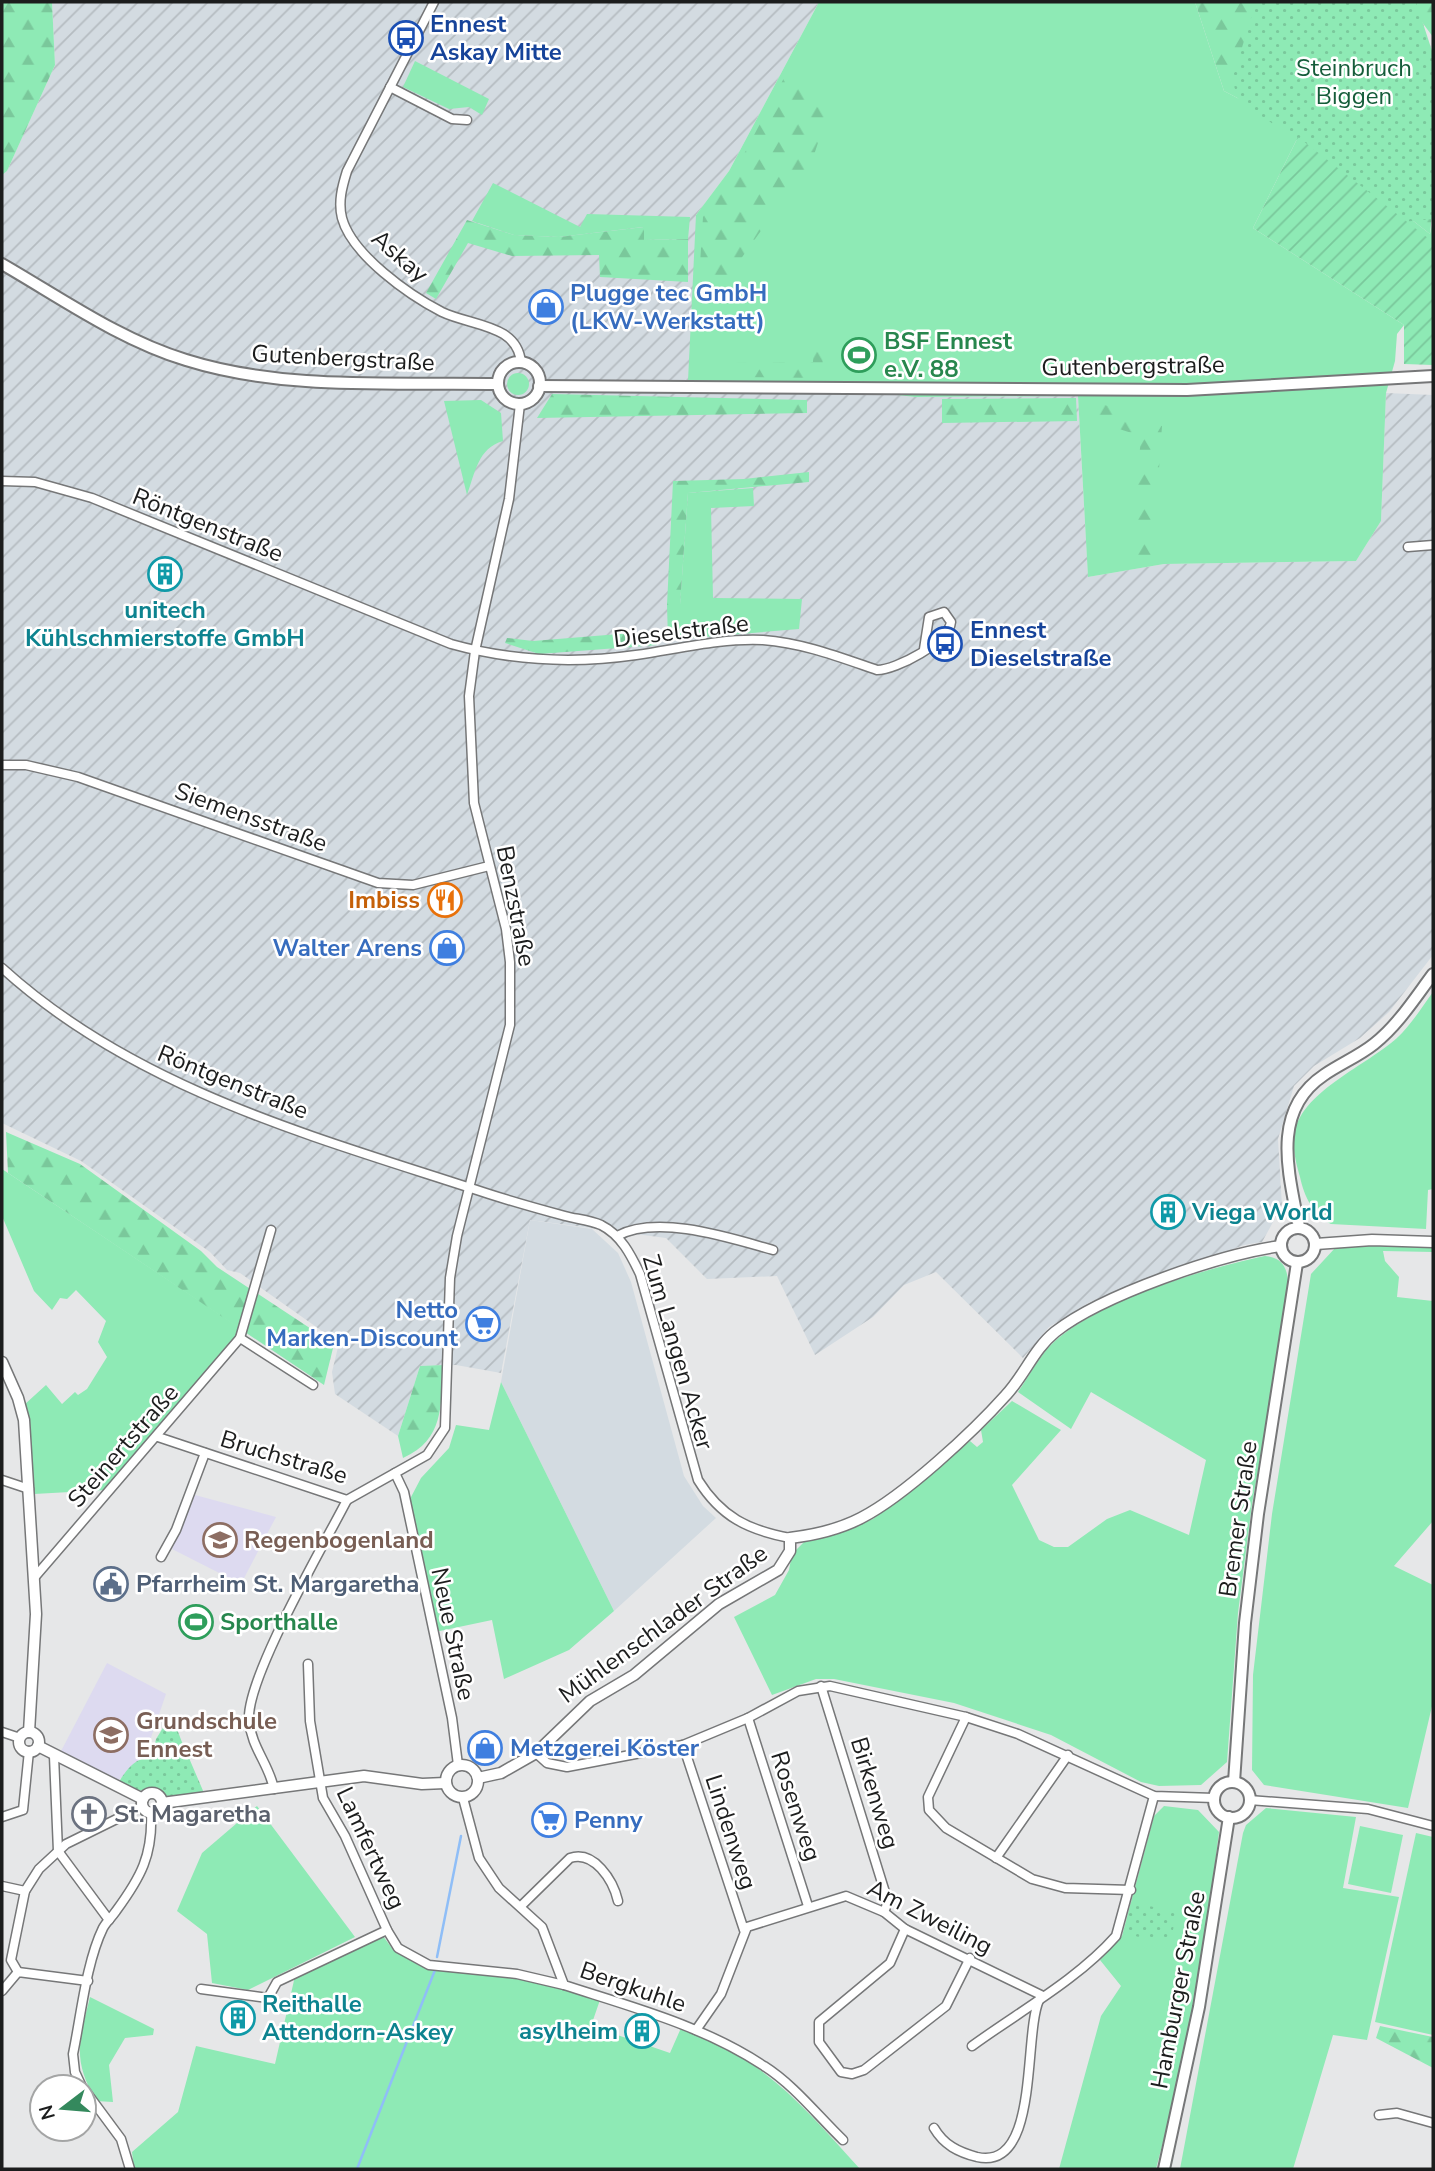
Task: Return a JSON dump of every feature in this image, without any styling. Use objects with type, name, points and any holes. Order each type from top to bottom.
[{"type":"main road","name":"Gutenbergstraße","points":[[2,264],[134,341],[184,360],[248,377],[498,384]]},
{"type":"main road","points":[[521,363],[536,372],[539,386],[531,400],[520,404],[504,398],[498,384],[505,368],[521,363]]},
{"type":"main road","name":"Gutenbergstraße","points":[[539,386],[1186,390],[1351,378],[1433,376]]},
{"type":"main road","points":[[1299,1227],[1287,1160],[1287,1131],[1293,1110],[1307,1088],[1375,1043],[1401,1018],[1433,974]]},
{"type":"main road","points":[[1299,1227],[1309,1231],[1316,1244],[1313,1255],[1297,1262],[1287,1259],[1281,1246],[1284,1234],[1299,1227]]},
{"type":"main road","name":"Bremer Straße","points":[[1234,1782],[1245,1623],[1256,1528],[1297,1262]]},
{"type":"main road","points":[[1234,1782],[1245,1789],[1249,1800],[1241,1815],[1229,1817],[1216,1809],[1214,1798],[1220,1786],[1234,1782]]},
{"type":"main road","name":"Hamburger Straße","points":[[1164,2169],[1199,2007],[1229,1817]]},
{"type":"street","name":"Askay","points":[[434,2],[347,171],[341,204],[346,228],[372,262],[409,292],[444,312],[500,331],[515,342],[520,351],[521,363]]},
{"type":"street","points":[[390,87],[452,119],[467,120]]},
{"type":"street","name":"Benzstraße","points":[[394,1472],[427,1455],[445,1428],[450,1278],[457,1236],[510,1025],[510,962],[499,896],[474,803],[469,744],[469,696],[475,650],[509,499],[520,404]]},
{"type":"street","name":"Röntgenstraße","points":[[2,481],[34,482],[92,498],[451,644],[475,650]]},
{"type":"street","points":[[1409,547],[1433,545]]},
{"type":"street","name":"Dieselstraße","points":[[475,650],[536,661],[569,662],[623,657],[727,641],[762,640],[806,646],[877,670],[888,670],[903,664],[942,638],[950,628],[949,618],[944,612],[929,617],[924,649]]},
{"type":"street","name":"Siemensstraße","points":[[2,765],[26,765],[78,777],[379,883],[413,884],[489,866]]},
{"type":"street","name":"Röntgenstraße","points":[[2,968],[79,1029],[164,1078],[238,1109],[471,1188]]},
{"type":"street","name":"Zum Langen Acker","points":[[471,1188],[601,1225],[617,1236],[628,1250],[640,1274],[691,1464],[698,1480],[718,1507],[734,1520],[751,1529],[790,1538]]},
{"type":"street","points":[[617,1236],[636,1229],[702,1230],[773,1250]]},
{"type":"street","name":"Steinertstraße","points":[[34,1578],[158,1437],[240,1338],[271,1230]]},
{"type":"street","points":[[1316,1244],[1372,1240],[1433,1242]]},
{"type":"street","name":"Mühlenschlader Straße","points":[[478,1778],[502,1773],[536,1753],[590,1701],[634,1675],[719,1604],[778,1570],[790,1551],[790,1538],[828,1531],[877,1507],[970,1431],[1009,1391],[1049,1338],[1083,1314],[1122,1294],[1248,1251],[1281,1246]]},
{"type":"street","points":[[240,1338],[313,1385]]},
{"type":"street","points":[[2,1362],[24,1420],[36,1614],[25,1735],[21,1747],[54,1756],[145,1806],[160,1808],[162,1804],[378,1776],[422,1784],[445,1783]]},
{"type":"street","name":"Bruchstraße","points":[[158,1437],[347,1500],[394,1472]]},
{"type":"street","points":[[161,1558],[176,1530],[205,1453]]},
{"type":"street","name":"Neue Straße","points":[[394,1472],[404,1492],[452,1718],[458,1765]]},
{"type":"street","points":[[2,1480],[29,1489]]},
{"type":"street","points":[[274,1789],[250,1733],[251,1704],[282,1626],[347,1500]]},
{"type":"street","name":"Lamfertweg","points":[[308,1664],[310,1721],[323,1798],[345,1836],[387,1930],[398,1948],[429,1965],[529,1976],[564,1985]]},
{"type":"street","points":[[536,1753],[547,1763],[567,1767],[683,1745],[748,1718],[798,1691],[821,1686],[966,1717],[1068,1755],[1154,1796],[1214,1798]]},
{"type":"street","name":"Birkenweg","points":[[821,1686],[888,1902],[884,1912]]},
{"type":"street","points":[[966,1717],[928,1797],[929,1810],[946,1828],[1048,1885],[1131,1890]]},
{"type":"street","name":"Rosenweg","points":[[748,1718],[808,1906]]},
{"type":"street","points":[[2,1732],[37,1735],[23,1810],[2,1817]]},
{"type":"street","name":"Lindenweg","points":[[683,1745],[744,1930]]},
{"type":"street","points":[[996,1857],[1068,1755]]},
{"type":"street","points":[[54,1756],[58,1851],[108,1920]]},
{"type":"street","points":[[458,1765],[470,1767],[478,1778],[476,1790],[463,1798],[451,1794],[445,1783],[449,1770],[458,1765]]},
{"type":"street","points":[[76,2073],[73,2054],[96,1946],[108,1920],[150,1850],[145,1806],[148,1793],[155,1793],[162,1804]]},
{"type":"street","points":[[972,2046],[1041,1998],[1105,1948],[1116,1936],[1131,1890],[1154,1796]]},
{"type":"street","name":"Bergkuhle","points":[[463,1798],[478,1858],[499,1888],[521,1906],[548,1937],[564,1985],[696,2029]]},
{"type":"street","points":[[1249,1800],[1368,1810],[1433,1826]]},
{"type":"street","points":[[88,1981],[18,1972],[6,1960],[25,1891],[39,1869],[66,1844],[145,1806]]},
{"type":"street","points":[[521,1906],[570,1858],[577,1856],[593,1860],[615,1888],[618,1901]]},
{"type":"street","points":[[2,1886],[25,1891]]},
{"type":"street","name":"Am Zweiling","points":[[744,1930],[808,1906],[846,1896],[884,1912],[905,1928],[970,1958],[1041,1998]]},
{"type":"street","points":[[905,1928],[890,1964],[820,2022],[819,2042],[841,2072],[852,2074],[864,2070],[946,2007],[970,1958]]},
{"type":"street","name":"Lamfertweg","points":[[201,1989],[268,1998],[277,1982],[387,1930]]},
{"type":"street","points":[[744,1930],[721,1994],[696,2029],[766,2067],[843,2140]]},
{"type":"street","points":[[2,1991],[18,1972]]},
{"type":"street","points":[[934,2128],[943,2141],[963,2153],[984,2158],[1004,2152],[1014,2144],[1023,2122],[1030,2041],[1041,1998]]},
{"type":"street","points":[[98,2108],[121,2139],[130,2169]]},
{"type":"street","points":[[1379,2115],[1397,2113],[1433,2123]]},
{"type":"shaded area","points":[[52,2],[819,2],[729,171],[696,215],[827,387],[915,397],[1078,396],[1088,577],[1164,564],[1356,561],[1381,521],[1386,393],[1433,395],[1433,955],[1389,1012],[1360,1038],[1314,1066],[1294,1086],[1278,1139],[1282,1206],[1262,1242],[1244,1245],[1090,1302],[1049,1327],[1023,1358],[936,1272],[904,1285],[873,1317],[815,1355],[777,1276],[707,1279],[666,1238],[530,1220],[501,1373],[456,1365],[420,1366],[398,1436],[335,1394],[332,1372],[339,1343],[240,1273],[227,1270],[210,1252],[81,1161],[2,1123],[2,175],[7,171],[55,65]]},
{"type":"shaded area","points":[[530,1220],[592,1229],[618,1253],[631,1282],[684,1476],[703,1506],[716,1518],[614,1611],[501,1382]]},
{"type":"shaded area","name":"Regenbogenland","points":[[195,1495],[276,1517],[241,1584],[172,1549]]},
{"type":"shaded area","name":"Grundschule Ennest","points":[[107,1663],[166,1694],[146,1752],[116,1783],[59,1755]]},
{"type":"green space","points":[[2,2],[52,2],[55,65],[7,171],[2,175]]},
{"type":"green space","points":[[819,2],[1195,2],[1224,91],[1293,127],[1430,234],[1433,221],[1432,244],[1298,137],[1253,228],[1404,325],[1397,334],[1395,361],[1386,393],[1381,521],[1356,561],[1164,564],[1088,577],[1078,396],[915,397],[827,387],[688,381],[696,215],[729,171]]},
{"type":"green space","points":[[1195,2],[1272,2],[1433,206],[1430,234],[1293,127],[1224,91]]},
{"type":"green space","name":"Steinbruch Biggen","points":[[1256,2],[1416,2],[1433,54],[1433,219],[1402,222],[1335,166],[1239,101],[1232,80]]},
{"type":"green space","points":[[1407,2],[1433,2],[1433,37]]},
{"type":"green space","points":[[415,61],[489,99],[482,115],[469,107],[449,109],[403,87]]},
{"type":"green space","points":[[784,78],[830,106],[813,158],[715,295],[698,296],[703,217],[734,173]]},
{"type":"green space","points":[[1298,137],[1433,242],[1433,365],[1404,364],[1404,325],[1253,228]]},
{"type":"green space","points":[[493,183],[580,227],[587,214],[690,217],[688,239],[644,240],[643,227],[559,237],[514,235],[472,221]]},
{"type":"green space","points":[[467,220],[514,235],[559,237],[644,227],[644,240],[688,239],[688,282],[600,277],[599,255],[512,256],[468,243],[436,299],[426,293]]},
{"type":"green space","points":[[824,334],[822,378],[732,377],[732,363],[813,362],[814,335]]},
{"type":"green space","points":[[518,373],[528,380],[529,384],[522,394],[518,395],[508,388],[507,384],[514,374]]},
{"type":"green space","points":[[552,394],[807,400],[807,413],[537,418]]},
{"type":"green space","points":[[1076,398],[1077,421],[942,423],[942,399]]},
{"type":"green space","points":[[1086,398],[1162,426],[1153,555],[1131,557],[1141,436],[1088,419]]},
{"type":"green space","points":[[481,400],[501,413],[503,441],[495,444],[483,455],[467,495],[444,401]]},
{"type":"green space","points":[[809,472],[809,482],[688,493],[680,605],[667,605],[673,481],[744,479]]},
{"type":"green space","points":[[753,488],[754,506],[711,508],[713,598],[802,599],[799,629],[668,640],[667,605],[680,605],[688,493]]},
{"type":"green space","points":[[656,631],[657,645],[539,654],[505,643],[507,638],[533,641]]},
{"type":"green space","points":[[1433,992],[1433,1189],[1428,1190],[1426,1229],[1331,1224],[1314,1210],[1302,1184],[1294,1141],[1301,1116],[1324,1090],[1397,1038]]},
{"type":"green space","points":[[6,1132],[80,1164],[201,1251],[217,1267],[334,1344],[324,1385],[8,1173]]},
{"type":"green space","points":[[2,1169],[240,1328],[235,1339],[106,1490],[34,1494],[29,1419],[24,1405],[46,1385],[62,1404],[75,1392],[78,1395],[87,1389],[107,1357],[98,1342],[106,1321],[76,1290],[67,1299],[60,1298],[52,1310],[34,1291],[2,1216]]},
{"type":"green space","points":[[1370,1244],[1433,1247],[1433,1252],[1383,1251],[1385,1261],[1399,1277],[1397,1297],[1433,1301],[1433,1521],[1394,1566],[1433,1585],[1433,1702],[1408,1808],[1264,1785],[1252,1770],[1253,1675],[1272,1514],[1311,1274],[1336,1247]]},
{"type":"green space","points":[[1265,1256],[1279,1260],[1286,1270],[1289,1296],[1252,1504],[1238,1613],[1227,1762],[1201,1785],[1159,1786],[1141,1782],[1051,1735],[954,1703],[834,1679],[816,1679],[772,1695],[734,1617],[775,1595],[789,1570],[792,1554],[805,1541],[838,1533],[873,1519],[970,1441],[977,1447],[983,1442],[981,1430],[1012,1401],[1061,1430],[1012,1485],[1039,1540],[1054,1547],[1068,1547],[1107,1519],[1130,1510],[1189,1535],[1206,1460],[1091,1392],[1071,1429],[1018,1392],[1040,1358],[1056,1340],[1100,1311],[1184,1277]]},
{"type":"green space","points":[[444,1365],[438,1420],[427,1441],[403,1458],[398,1436],[420,1366]]},
{"type":"green space","points":[[501,1382],[614,1611],[569,1650],[504,1679],[492,1620],[435,1632],[410,1499],[421,1478],[449,1448],[456,1425],[489,1430]]},
{"type":"green space","points":[[166,1723],[175,1724],[185,1750],[170,1756],[153,1753],[156,1739]]},
{"type":"green space","points":[[186,1751],[204,1793],[169,1797],[153,1788],[138,1791],[117,1785],[126,1772],[141,1760]]},
{"type":"green space","points":[[257,1806],[355,1937],[248,1990],[212,1983],[207,1934],[177,1911],[202,1853]]},
{"type":"green space","points":[[1164,1806],[1198,1810],[1219,1832],[1201,1975],[1184,2061],[1156,2169],[1059,2169],[1101,2016],[1121,1986],[1100,1960],[1122,1936],[1154,1816]]},
{"type":"green space","points":[[1266,1808],[1356,1817],[1343,1888],[1399,1897],[1367,2040],[1333,2035],[1293,2169],[1180,2169],[1243,1833],[1246,1825]]},
{"type":"green space","points":[[1360,1826],[1403,1835],[1391,1893],[1348,1884]]},
{"type":"green space","points":[[1416,1833],[1433,1837],[1433,2035],[1375,2022]]},
{"type":"green space","points":[[1131,1902],[1177,1912],[1170,1943],[1124,1934]]},
{"type":"green space","points":[[383,1936],[394,1951],[422,1967],[535,1979],[601,1997],[591,2026],[670,2053],[681,2028],[710,2040],[759,2069],[780,2086],[860,2169],[134,2169],[132,2152],[178,2112],[196,2046],[275,2064],[295,1976]]},
{"type":"green space","points":[[90,1997],[154,2029],[153,2035],[125,2038],[109,2065],[113,2102],[98,2101],[98,2073],[83,2073],[80,2050]]},
{"type":"green space","points":[[1380,2026],[1433,2037],[1433,2068],[1376,2038]]},
{"type":"waterway","points":[[437,1957],[461,1836]]},
{"type":"waterway","points":[[357,2169],[435,1970]]},
{"type":"place","name":"Ennest Askay Mitte","points":[[406,38]]},
{"type":"place","name":"Plugge tec GmbH (LKW-Werkstatt)","points":[[546,307]]},
{"type":"place","name":"BSF Ennest e.V. 88","points":[[859,355]]},
{"type":"place","name":"unitech Kühlschmierstoffe GmbH","points":[[165,574]]},
{"type":"place","name":"Ennest Dieselstraße","points":[[945,644]]},
{"type":"place","name":"Imbiss","points":[[445,900]]},
{"type":"place","name":"Walter Arens","points":[[447,948]]},
{"type":"place","name":"Viega World","points":[[1168,1212]]},
{"type":"place","name":"Netto Marken-Discount","points":[[483,1324]]},
{"type":"place","name":"Regenbogenland","points":[[220,1540]]},
{"type":"place","name":"Pfarrheim St. Margaretha","points":[[111,1584]]},
{"type":"place","name":"Sporthalle","points":[[196,1622]]},
{"type":"place","name":"Grundschule Ennest","points":[[111,1735]]},
{"type":"place","name":"Metzgerei Köster","points":[[485,1748]]},
{"type":"place","name":"St. Magaretha","points":[[89,1814]]},
{"type":"place","name":"Penny","points":[[549,1820]]},
{"type":"place","name":"Reithalle Attendorn-Askey","points":[[238,2018]]},
{"type":"place","name":"asylheim","points":[[642,2031]]}]
